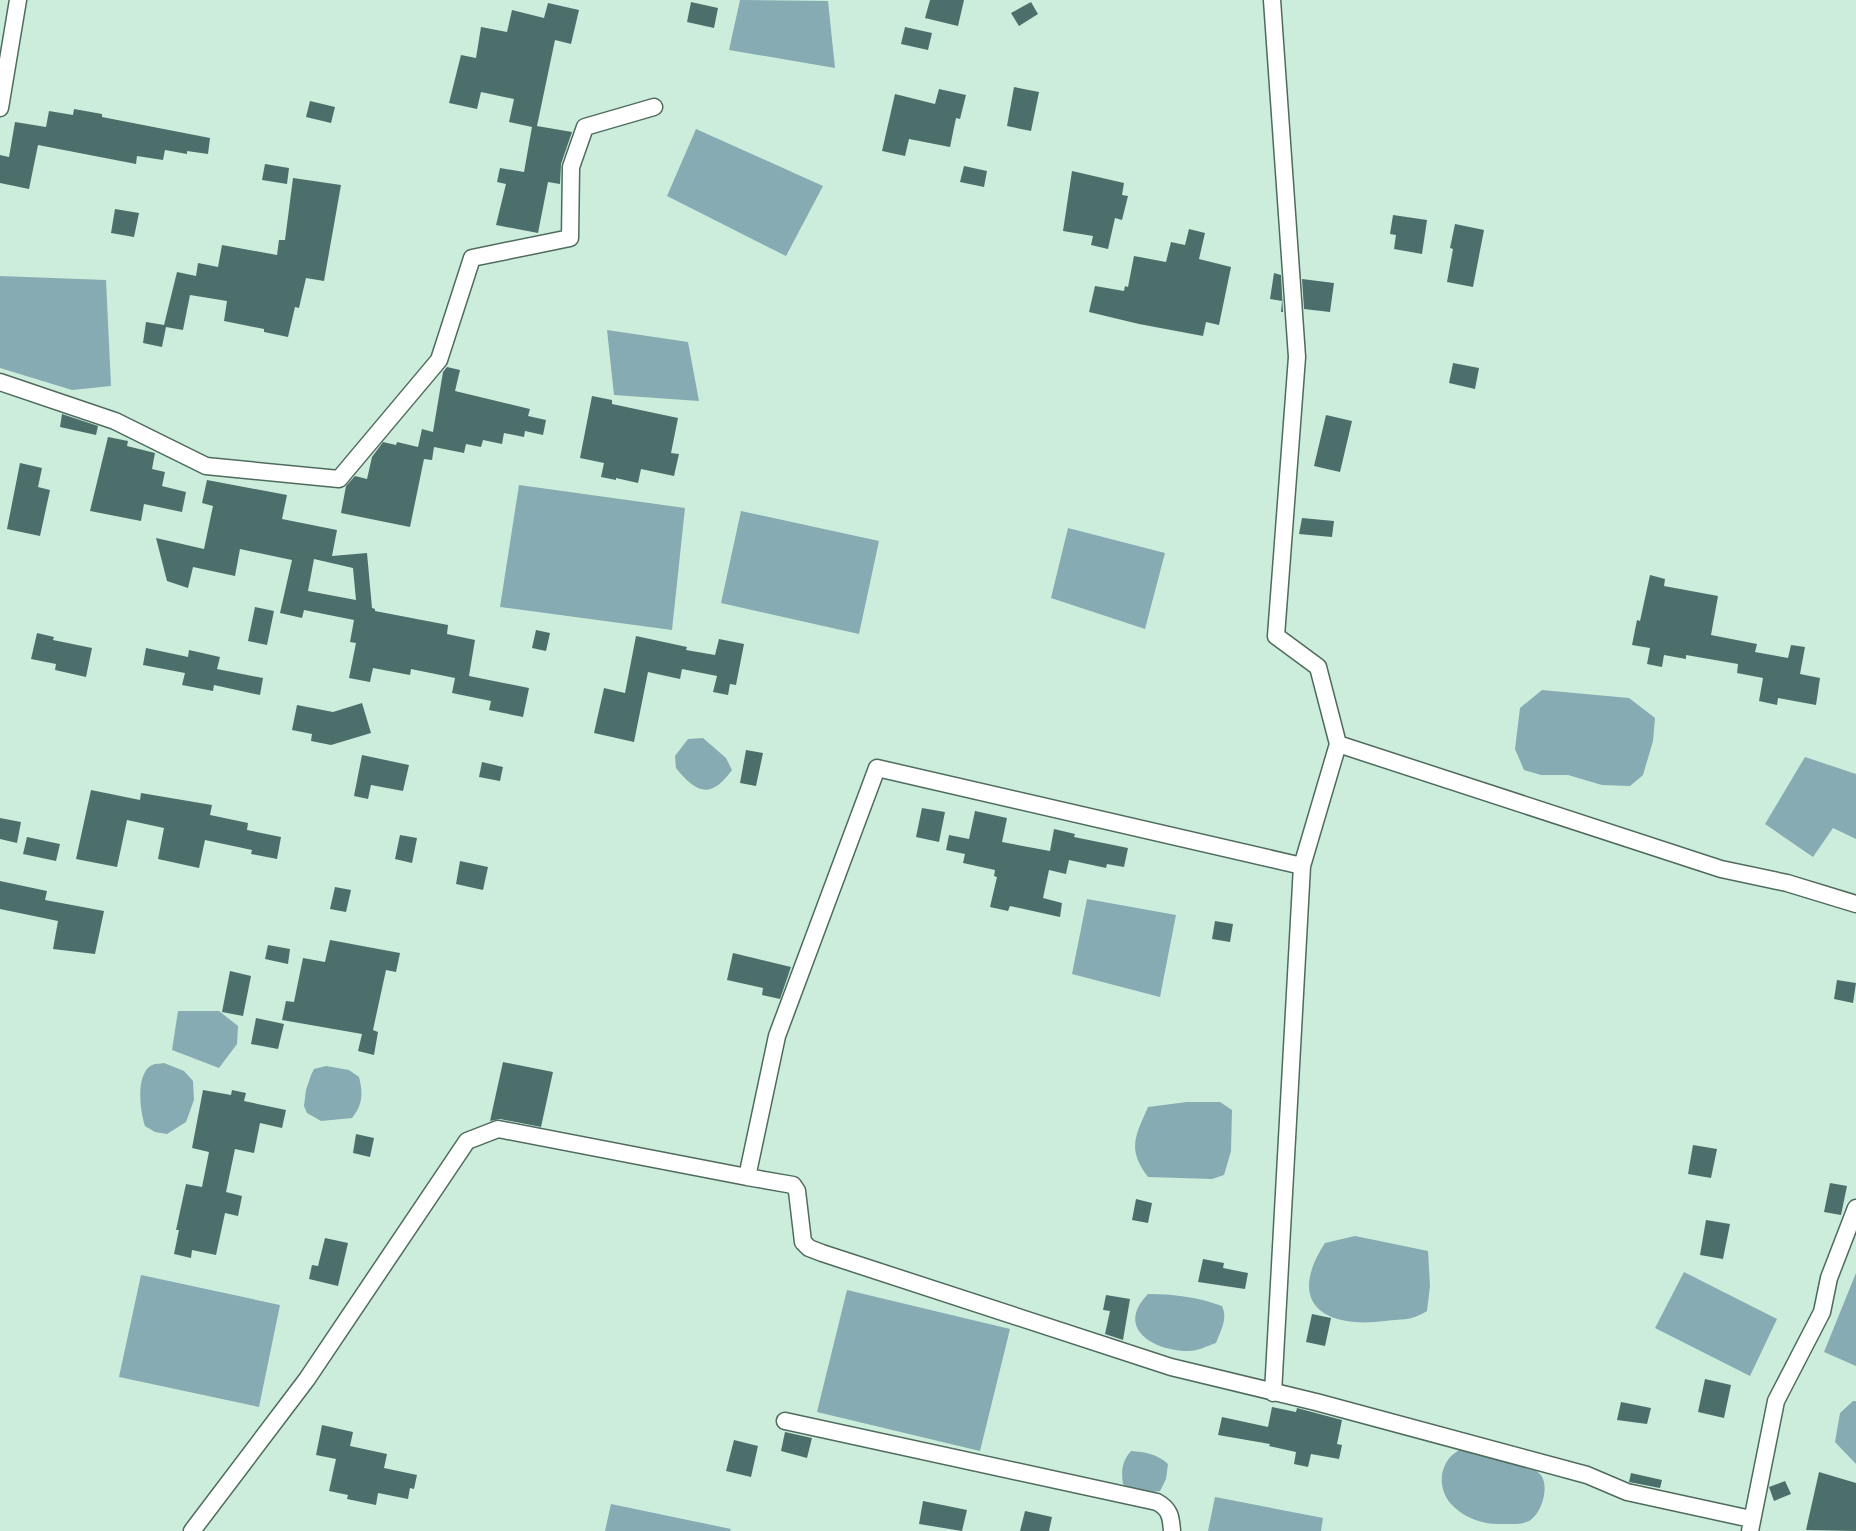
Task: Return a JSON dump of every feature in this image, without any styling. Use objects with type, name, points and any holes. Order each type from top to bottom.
[{"type":"street","points":[[0,108],[18,0]]},
{"type":"street","points":[[1272,0],[1297,357],[1276,636],[1318,667],[1338,744],[1302,866],[1273,1393]]},
{"type":"street","points":[[0,382],[115,421],[206,466],[339,479],[439,360],[472,258],[570,238],[571,167],[585,127],[654,107]]},
{"type":"street","points":[[1338,744],[1721,869],[1787,883],[1856,904]]},
{"type":"street","points":[[747,1177],[777,1036],[877,768],[1302,866]]},
{"type":"street","points":[[192,1531],[307,1379],[467,1140],[498,1129],[793,1185],[797,1191],[803,1242],[809,1248],[1171,1367],[1316,1402],[1587,1475],[1627,1492],[1751,1525],[1776,1401],[1822,1312],[1829,1278],[1856,1208]]},
{"type":"street","points":[[785,1421],[1157,1502],[1170,1512],[1172,1531]]},
{"type":"water","points":[[740,0],[828,1],[835,68],[729,50]]},
{"type":"water","points":[[696,129],[823,186],[786,256],[667,196]]},
{"type":"water","points":[[0,276],[106,280],[111,386],[72,390],[0,368]]},
{"type":"water","points":[[607,330],[688,342],[699,401],[614,395]]},
{"type":"water","points":[[519,485],[685,508],[672,630],[500,607]]},
{"type":"water","points":[[741,511],[879,541],[859,634],[721,603]]},
{"type":"water","points":[[1068,528],[1165,553],[1145,629],[1051,598]]},
{"type":"water","points":[[1542,690],[1629,698],[1655,718],[1653,741],[1643,775],[1630,786],[1602,785],[1568,775],[1541,775],[1524,770],[1515,749],[1520,708]]},
{"type":"water","points":[[703,738],[726,758],[732,770],[717,786],[704,790],[697,788],[676,768],[675,756],[688,739]]},
{"type":"water","points":[[1805,757],[1856,774],[1856,839],[1833,828],[1813,857],[1765,824]]},
{"type":"water","points":[[1087,899],[1176,915],[1160,997],[1072,974]]},
{"type":"water","points":[[178,1011],[219,1011],[238,1026],[237,1044],[219,1068],[172,1050]]},
{"type":"water","points":[[164,1063],[184,1071],[193,1081],[194,1100],[186,1122],[167,1134],[155,1132],[145,1126],[141,1102],[143,1076],[154,1064]]},
{"type":"water","points":[[326,1066],[349,1070],[359,1077],[361,1099],[352,1118],[321,1121],[307,1113],[304,1106],[311,1075],[314,1069]]},
{"type":"water","points":[[1187,1102],[1220,1102],[1232,1110],[1231,1151],[1224,1175],[1212,1179],[1148,1177],[1137,1158],[1135,1143],[1148,1107]]},
{"type":"water","points":[[1355,1236],[1428,1251],[1430,1286],[1427,1311],[1407,1319],[1363,1322],[1344,1321],[1328,1316],[1317,1308],[1310,1296],[1309,1282],[1314,1264],[1325,1243]]},
{"type":"water","points":[[1684,1272],[1777,1319],[1750,1376],[1655,1328]]},
{"type":"water","points":[[1856,1273],[1856,1366],[1824,1352]]},
{"type":"water","points":[[141,1275],[280,1305],[259,1407],[119,1377]]},
{"type":"water","points":[[847,1290],[1010,1329],[980,1451],[817,1412]]},
{"type":"water","points":[[1148,1294],[1204,1300],[1222,1306],[1224,1320],[1216,1343],[1188,1351],[1175,1350],[1143,1336],[1135,1318],[1139,1306]]},
{"type":"water","points":[[1856,1401],[1856,1464],[1835,1442],[1840,1413]]},
{"type":"water","points":[[1462,1449],[1513,1461],[1539,1473],[1543,1478],[1545,1491],[1541,1506],[1534,1517],[1519,1524],[1496,1524],[1470,1518],[1458,1511],[1447,1499],[1442,1474],[1448,1459]]},
{"type":"water","points":[[1131,1451],[1151,1454],[1168,1464],[1166,1479],[1160,1491],[1141,1491],[1123,1484],[1123,1466]]},
{"type":"water","points":[[1215,1497],[1323,1518],[1321,1531],[1208,1531]]},
{"type":"water","points":[[611,1504],[731,1529],[605,1531]]},
{"type":"building","points":[[930,0],[964,0],[958,26],[925,18]]},
{"type":"building","points":[[691,2],[718,8],[714,28],[687,22]]},
{"type":"building","points":[[1031,2],[1038,14],[1019,26],[1011,13]]},
{"type":"building","points":[[548,3],[579,10],[571,44],[555,40],[537,126],[572,132],[561,164],[560,184],[548,182],[538,233],[496,225],[506,184],[497,182],[500,168],[524,172],[532,127],[509,122],[514,99],[481,92],[477,109],[449,103],[461,55],[476,58],[481,27],[507,32],[512,10],[544,18]]},
{"type":"building","points":[[905,27],[932,33],[928,50],[901,44]]},
{"type":"building","points":[[1014,87],[1039,92],[1031,131],[1007,126]]},
{"type":"building","points":[[939,89],[966,95],[960,119],[956,118],[950,147],[909,139],[905,156],[882,151],[895,94],[935,104]]},
{"type":"building","points":[[310,101],[335,107],[331,123],[306,117]]},
{"type":"building","points":[[74,109],[210,138],[208,154],[165,150],[163,160],[137,156],[136,164],[38,145],[29,189],[0,183],[0,155],[9,157],[15,122],[46,127],[49,111],[73,115]]},
{"type":"building","points":[[265,164],[289,168],[287,184],[262,180]]},
{"type":"building","points":[[964,166],[987,171],[984,187],[960,182]]},
{"type":"building","points":[[1072,171],[1124,183],[1122,195],[1128,196],[1122,220],[1115,218],[1108,249],[1091,245],[1093,236],[1063,231]]},
{"type":"building","points":[[293,178],[341,185],[324,281],[306,278],[288,337],[224,321],[227,301],[190,295],[183,330],[166,327],[162,347],[143,343],[146,322],[164,325],[177,272],[196,276],[198,263],[218,267],[222,245],[277,255],[279,240],[285,240]]},
{"type":"building","points":[[115,209],[139,213],[134,237],[111,233]]},
{"type":"building","points":[[1393,215],[1427,220],[1422,254],[1394,249],[1396,235],[1390,234]]},
{"type":"building","points":[[1455,224],[1484,230],[1473,287],[1447,282]]},
{"type":"building","points":[[1189,229],[1205,233],[1199,259],[1231,267],[1219,325],[1206,322],[1203,336],[1089,312],[1095,286],[1124,291],[1125,286],[1128,287],[1134,256],[1166,262],[1171,242],[1185,245]]},
{"type":"building","points":[[1274,273],[1281,275],[1283,312],[1282,301],[1270,299]]},
{"type":"building","points":[[1302,279],[1334,283],[1330,312],[1304,309]]},
{"type":"building","points":[[1453,363],[1479,368],[1475,389],[1449,383]]},
{"type":"building","points":[[447,367],[460,370],[455,391],[530,409],[528,416],[546,420],[543,435],[525,431],[524,437],[504,433],[502,444],[483,440],[481,447],[466,444],[464,453],[434,447],[432,460],[424,459],[410,527],[341,513],[346,486],[355,476],[367,479],[372,457],[383,442],[418,447],[422,429],[433,432],[443,372]]},
{"type":"building","points":[[592,396],[612,400],[612,404],[678,418],[671,453],[679,454],[674,476],[641,469],[638,483],[616,480],[601,477],[604,463],[580,458]]},
{"type":"building","points":[[62,414],[98,426],[96,435],[60,427]]},
{"type":"building","points":[[1326,415],[1352,421],[1340,472],[1314,466]]},
{"type":"building","points":[[108,437],[128,441],[127,446],[155,453],[152,469],[165,472],[162,486],[186,492],[182,512],[144,504],[141,521],[90,511]]},
{"type":"building","points":[[20,463],[42,468],[38,487],[50,490],[40,536],[7,529]]},
{"type":"building","points":[[207,480],[287,495],[282,519],[337,530],[332,556],[367,553],[372,608],[375,611],[448,625],[447,634],[475,640],[469,676],[529,688],[523,717],[489,710],[491,701],[452,693],[455,678],[411,669],[410,675],[373,668],[370,682],[349,678],[356,643],[350,642],[354,620],[304,610],[302,618],[280,613],[292,560],[240,549],[235,576],[193,567],[188,588],[167,581],[156,538],[204,549],[213,506],[202,503]],"holes":[[[314,559],[353,568],[356,600],[308,591]]]},
{"type":"building","points":[[1302,518],[1334,521],[1332,537],[1299,534]]},
{"type":"building","points":[[1650,575],[1665,579],[1664,586],[1718,596],[1711,635],[1757,644],[1755,652],[1788,658],[1791,645],[1805,647],[1800,674],[1820,678],[1816,705],[1778,698],[1777,705],[1759,701],[1763,678],[1737,673],[1738,664],[1686,655],[1686,659],[1664,655],[1662,667],[1647,664],[1650,648],[1632,645]]},
{"type":"building","points":[[255,607],[274,611],[267,645],[248,641]]},
{"type":"building","points":[[536,630],[550,633],[546,651],[532,648]]},
{"type":"building","points":[[37,633],[54,637],[53,640],[92,648],[86,677],[55,670],[56,664],[31,659]]},
{"type":"building","points":[[636,636],[715,655],[719,639],[744,644],[736,685],[730,684],[728,695],[713,692],[717,676],[682,669],[680,679],[648,672],[634,742],[594,733],[604,688],[625,693]]},
{"type":"building","points":[[146,648],[188,657],[189,650],[220,657],[217,669],[263,678],[260,695],[214,685],[213,691],[182,685],[185,673],[143,665]]},
{"type":"building","points":[[362,703],[371,733],[331,745],[311,741],[312,734],[292,730],[297,705],[333,712]]},
{"type":"building","points":[[746,750],[763,753],[756,786],[740,783]]},
{"type":"building","points":[[362,755],[409,765],[403,791],[371,785],[368,799],[354,796]]},
{"type":"building","points":[[482,762],[503,767],[500,781],[479,777]]},
{"type":"building","points":[[91,790],[140,800],[141,793],[212,805],[210,815],[248,823],[247,830],[281,837],[277,859],[251,854],[252,850],[205,840],[199,868],[158,859],[164,828],[127,820],[117,867],[76,859]]},
{"type":"building","points":[[922,808],[945,812],[939,842],[916,837]]},
{"type":"building","points":[[975,811],[1007,818],[1002,842],[1050,851],[1054,829],[1075,834],[1074,837],[1128,848],[1124,867],[1107,864],[1106,868],[1069,860],[1066,874],[1049,870],[1043,898],[1062,903],[1060,917],[1010,906],[1008,911],[990,907],[997,877],[994,876],[995,870],[963,863],[965,854],[946,850],[949,835],[969,839]]},
{"type":"building","points":[[0,818],[21,822],[17,843],[0,839]]},
{"type":"building","points":[[400,835],[417,838],[412,863],[395,859]]},
{"type":"building","points":[[27,837],[60,844],[56,861],[23,854]]},
{"type":"building","points":[[460,861],[488,867],[483,890],[456,884]]},
{"type":"building","points":[[0,881],[47,891],[45,900],[104,911],[95,954],[53,949],[58,921],[0,909]]},
{"type":"building","points":[[335,887],[351,890],[346,912],[330,909]]},
{"type":"building","points":[[1215,921],[1233,924],[1230,942],[1212,939]]},
{"type":"building","points":[[330,940],[400,953],[396,972],[386,970],[373,1030],[378,1032],[374,1055],[358,1051],[362,1034],[282,1020],[286,1001],[294,1002],[303,958],[325,962]]},
{"type":"building","points":[[268,945],[290,949],[288,964],[265,959]]},
{"type":"building","points":[[733,953],[791,967],[780,999],[762,995],[763,988],[727,980]]},
{"type":"building","points":[[230,971],[251,976],[243,1016],[222,1012]]},
{"type":"building","points":[[1837,980],[1856,983],[1853,1003],[1834,999]]},
{"type":"building","points":[[256,1018],[284,1024],[278,1049],[251,1044]]},
{"type":"building","points":[[503,1062],[553,1072],[541,1127],[500,1119],[490,1121]]},
{"type":"building","points":[[203,1090],[231,1095],[232,1090],[246,1093],[244,1101],[286,1110],[282,1128],[260,1123],[254,1153],[235,1149],[226,1192],[242,1196],[238,1216],[225,1213],[216,1255],[192,1250],[191,1258],[174,1254],[186,1184],[202,1187],[209,1152],[192,1148]]},
{"type":"building","points":[[356,1134],[374,1138],[370,1157],[353,1153]]},
{"type":"building","points":[[1693,1145],[1717,1149],[1711,1178],[1688,1174]]},
{"type":"building","points":[[1830,1183],[1847,1186],[1841,1215],[1824,1212]]},
{"type":"building","points":[[1136,1199],[1152,1203],[1148,1223],[1132,1220]]},
{"type":"building","points":[[1706,1220],[1730,1224],[1723,1259],[1700,1255]]},
{"type":"building","points":[[325,1238],[348,1243],[338,1286],[309,1279],[312,1265],[318,1266]]},
{"type":"building","points":[[1203,1259],[1224,1263],[1223,1268],[1248,1273],[1245,1289],[1198,1282]]},
{"type":"building","points":[[1106,1295],[1130,1299],[1123,1340],[1105,1334],[1110,1311],[1103,1310]]},
{"type":"building","points":[[1312,1314],[1331,1318],[1325,1346],[1306,1342]]},
{"type":"building","points":[[1705,1379],[1731,1385],[1724,1418],[1698,1412]]},
{"type":"building","points":[[1621,1402],[1651,1408],[1647,1424],[1617,1420]]},
{"type":"building","points":[[1272,1407],[1296,1412],[1297,1408],[1342,1420],[1337,1444],[1342,1445],[1339,1459],[1311,1454],[1308,1467],[1294,1464],[1296,1452],[1269,1446],[1270,1444],[1218,1435],[1222,1417],[1268,1427]]},
{"type":"building","points":[[322,1425],[353,1432],[350,1446],[387,1454],[384,1468],[417,1475],[414,1489],[410,1488],[408,1499],[378,1493],[376,1505],[347,1499],[348,1495],[329,1491],[336,1459],[316,1455]]},
{"type":"building","points":[[785,1432],[812,1438],[807,1458],[781,1451]]},
{"type":"building","points":[[734,1440],[758,1446],[751,1477],[726,1471]]},
{"type":"building","points":[[1819,1472],[1856,1483],[1856,1531],[1806,1530]]},
{"type":"building","points":[[1631,1473],[1662,1480],[1660,1488],[1629,1482]]},
{"type":"building","points":[[1785,1481],[1791,1494],[1774,1501],[1769,1487]]},
{"type":"building","points":[[923,1501],[967,1510],[962,1531],[919,1524]]},
{"type":"building","points":[[1025,1511],[1052,1517],[1049,1531],[1020,1531]]}]
